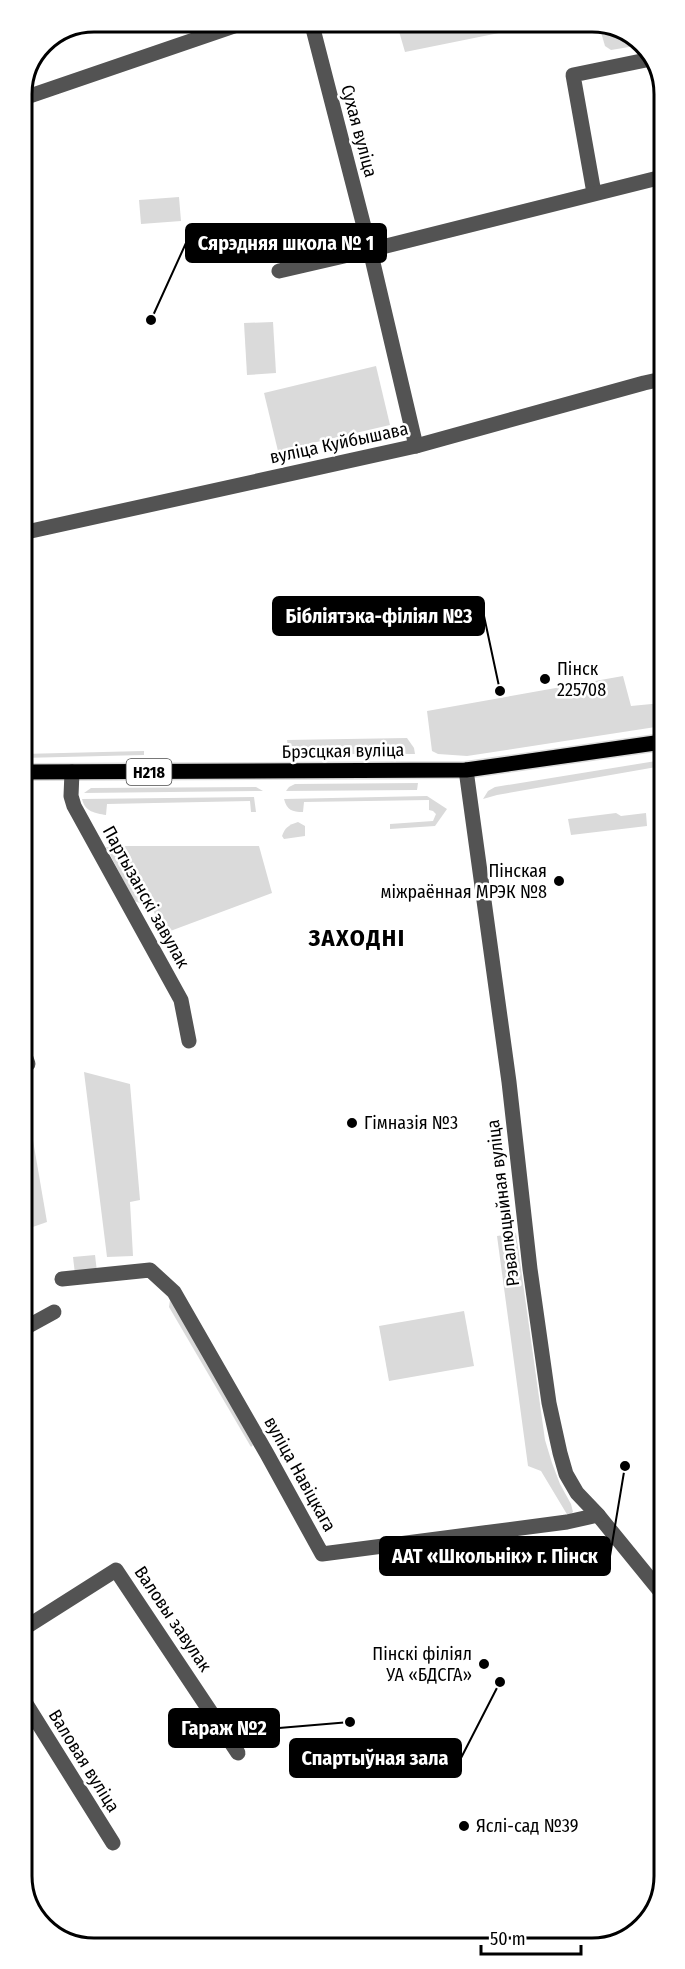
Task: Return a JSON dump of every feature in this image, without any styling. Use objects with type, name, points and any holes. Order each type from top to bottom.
[{"type":"main road","name":"Брэсцкая вуліца","points":[[32,772],[466,770],[654,743]]},
{"type":"street","points":[[32,95],[217,32]]},
{"type":"street","name":"Сухая вуліца","points":[[314,32],[370,250],[416,446]]},
{"type":"street","points":[[594,193],[573,75],[644,60]]},
{"type":"street","points":[[279,270],[370,250],[654,179]]},
{"type":"street","name":"вуліца Куйбышава","points":[[32,531],[416,446],[654,380]]},
{"type":"street","name":"Рэвалюцыйная вуліца","points":[[466,770],[549,1403],[566,1474],[577,1493],[654,1584]]},
{"type":"street","name":"Партызанскі завулак","points":[[72,772],[71,796],[74,806],[181,1000],[189,1041]]},
{"type":"street","name":"вуліца Навіцкага","points":[[63,1279],[150,1270],[174,1292],[322,1554],[567,1522],[598,1515]]},
{"type":"street","points":[[32,1324],[54,1312]]},
{"type":"street","name":"Валовы завулак","points":[[32,1623],[116,1570],[238,1753]]},
{"type":"street","name":"Валовая вуліца","points":[[32,1714],[112,1843]]},
{"type":"shaded area","points":[[399,32],[504,32],[405,52]]},
{"type":"shaded area","points":[[601,33],[615,36],[632,47],[611,50],[605,46]]},
{"type":"shaded area","points":[[179,197],[181,221],[141,224],[139,200]]},
{"type":"shaded area","points":[[273,322],[276,373],[247,375],[244,323]]},
{"type":"shaded area","points":[[376,366],[390,425],[278,451],[264,393]]},
{"type":"shaded area","points":[[623,676],[631,706],[654,704],[654,727],[467,756],[438,754],[432,751],[427,711]]},
{"type":"shaded area","points":[[407,738],[415,754],[294,754],[288,747],[287,740]]},
{"type":"shaded area","points":[[144,751],[144,755],[32,758],[32,754]]},
{"type":"shaded area","points":[[654,761],[654,767],[483,799],[488,791],[495,787]]},
{"type":"shaded area","points":[[418,783],[417,790],[286,791],[295,784]]},
{"type":"shaded area","points":[[256,787],[263,791],[84,793],[91,788]]},
{"type":"shaded area","points":[[427,796],[447,809],[435,826],[390,829],[390,824],[433,821],[436,814],[429,810],[429,800],[304,802],[303,812],[296,812],[290,810],[284,799]]},
{"type":"shaded area","points":[[254,797],[256,812],[251,812],[250,801],[107,804],[106,815],[85,807],[82,799]]},
{"type":"shaded area","points":[[616,813],[621,816],[646,813],[647,826],[571,835],[568,819]]},
{"type":"shaded area","points":[[298,822],[305,826],[305,836],[284,839],[282,836],[286,829]]},
{"type":"shaded area","points":[[125,846],[259,846],[272,893],[165,933],[120,848]]},
{"type":"shaded area","points":[[106,847],[113,848],[143,904],[134,901]]},
{"type":"shaded area","points":[[84,1072],[130,1084],[140,1200],[130,1202],[133,1256],[107,1257]]},
{"type":"shaded area","points":[[32,1134],[47,1222],[32,1227]]},
{"type":"shaded area","points":[[516,1233],[545,1440],[560,1484],[571,1504],[573,1512],[568,1516],[541,1471],[528,1466],[497,1236]]},
{"type":"shaded area","points":[[95,1255],[97,1272],[75,1274],[73,1257]]},
{"type":"shaded area","points":[[172,1298],[253,1445],[251,1447],[169,1307]]},
{"type":"shaded area","points":[[464,1311],[474,1366],[389,1381],[379,1326]]},
{"type":"place","name":"Сярэдняя школа № 1","points":[[151,320]]},
{"type":"place","name":"Пінск 225708","points":[[545,679]]},
{"type":"place","name":"Бібліятэка-філіял №3","points":[[500,691]]},
{"type":"place","name":"Пінская міжраённая МРЭК №8","points":[[559,881]]},
{"type":"place","name":"Гімназія №3","points":[[352,1123]]},
{"type":"place","name":"ААТ «Школьнік» г. Пінск","points":[[625,1466]]},
{"type":"place","name":"Пінскі філіял УА «БДСГА»","points":[[484,1664]]},
{"type":"place","name":"Спартыўная зала","points":[[500,1682]]},
{"type":"place","name":"Гараж №2","points":[[350,1722]]},
{"type":"place","name":"Яслі-сад №39","points":[[464,1826]]},
{"type":"district","name":"ЗАХОДНІ","points":[[357,938]]}]
